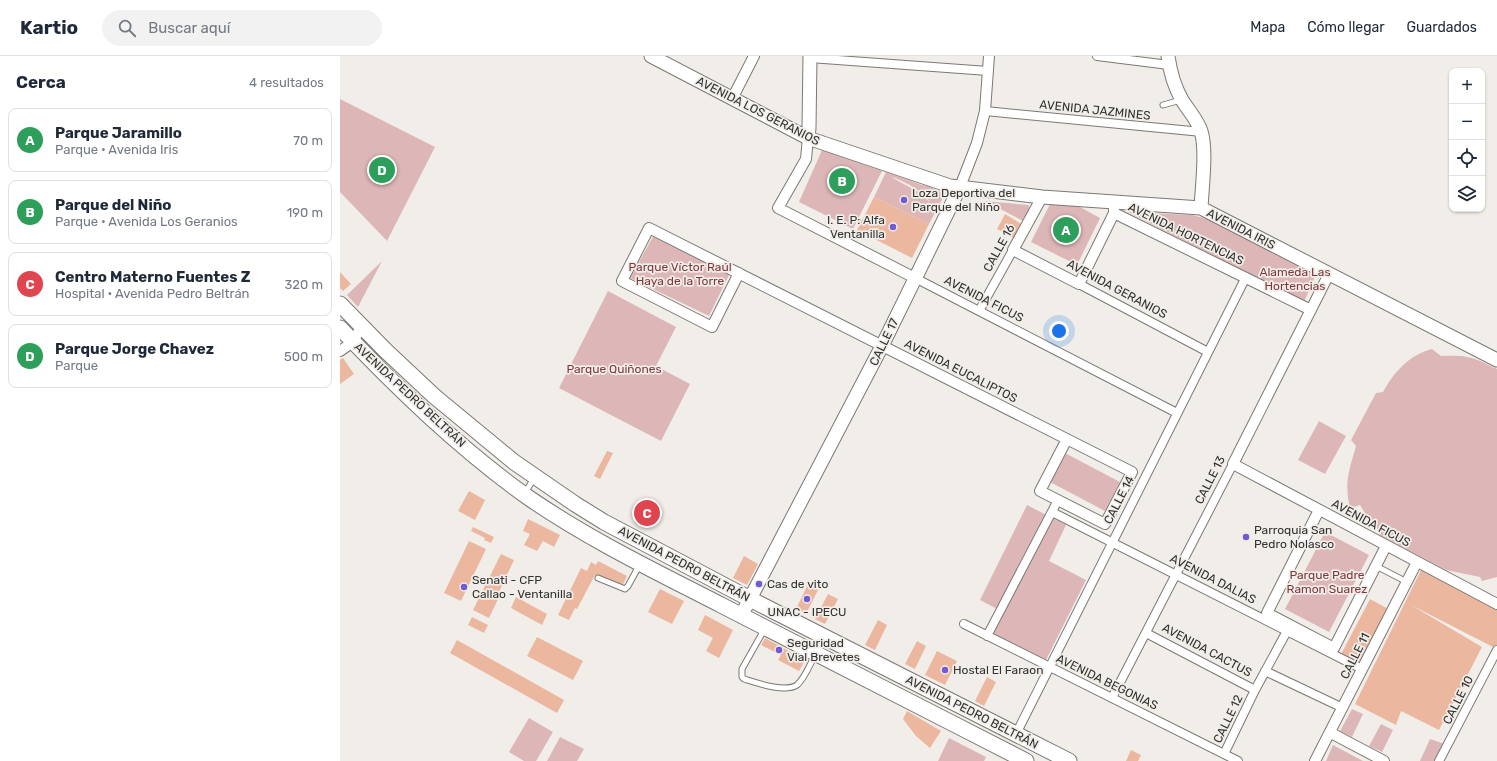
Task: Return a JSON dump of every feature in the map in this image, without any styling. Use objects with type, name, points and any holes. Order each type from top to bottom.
[{"type":"main road","name":"AVENIDA PEDRO BELTRÁN","points":[[340,304],[403,368],[504,455],[604,522],[750,599],[1069,761]]},
{"type":"main road","name":"AVENIDA PEDRO BELTRÁN","points":[[345,336],[422,410],[493,471],[525,494],[589,535],[741,616],[1026,761]]},
{"type":"street","name":"AVENIDA LOS GERANIOS","points":[[651,56],[808,138],[950,186],[960,187]]},
{"type":"street","points":[[732,99],[754,56]]},
{"type":"street","name":"CALLE 17","points":[[741,616],[882,346],[960,187],[978,143],[985,111],[989,56]]},
{"type":"street","points":[[1097,56],[1169,60],[1173,81],[1202,132],[1203,157],[1201,208]]},
{"type":"street","points":[[808,138],[810,57],[988,71]]},
{"type":"street","name":"AVENIDA JAZMINES","points":[[985,111],[1202,132]]},
{"type":"street","name":"AVENIDA FICUS","points":[[808,138],[806,159],[778,208],[1177,413]]},
{"type":"street","name":"AVENIDA IRIS","points":[[960,187],[1114,207],[1201,208],[1497,360]]},
{"type":"street","name":"CALLE 16","points":[[979,311],[1042,197]]},
{"type":"street","points":[[1079,284],[1114,207]]},
{"type":"street","name":"AVENIDA HORTENCIAS","points":[[1114,207],[1246,278],[1311,310]]},
{"type":"street","name":"AVENIDA EUCALIPTOS","points":[[739,273],[712,327],[622,281],[649,228],[739,273],[1132,472]]},
{"type":"street","name":"AVENIDA GERANIOS","points":[[1013,250],[1208,352]]},
{"type":"street","name":"CALLE 13","points":[[1112,698],[1329,274]]},
{"type":"street","name":"CALLE 14","points":[[1016,734],[1246,278]]},
{"type":"street","points":[[340,351],[345,336],[358,323]]},
{"type":"street","points":[[987,636],[1058,500],[1040,491],[1067,439]]},
{"type":"street","name":"AVENIDA FICUS","points":[[1232,464],[1497,604]]},
{"type":"street","name":"CALLE 14","points":[[1058,500],[1105,524],[1132,472]]},
{"type":"street","name":"AVENIDA DALIAS","points":[[1319,510],[1267,613],[1334,648],[1376,566]]},
{"type":"street","name":"AVENIDA DALIAS","points":[[1052,512],[1362,669]]},
{"type":"street","points":[[1376,566],[1386,546]]},
{"type":"street","name":"CALLE 11","points":[[1315,761],[1331,733],[1417,562]]},
{"type":"street","name":"AVENIDA BEGONIAS","points":[[964,624],[1238,761]]},
{"type":"street","name":"CALLE 12","points":[[1224,754],[1255,690],[1287,631]]},
{"type":"street","name":"AVENIDA CACTUS","points":[[1146,632],[1255,690]]},
{"type":"street","name":"CALLE 10","points":[[1439,761],[1497,652]]},
{"type":"street","points":[[1265,671],[1343,708]]},
{"type":"street","points":[[1331,733],[1384,761]]},
{"type":"lane","points":[[1163,105],[1182,99]]},
{"type":"lane","points":[[525,494],[535,477]]},
{"type":"lane","points":[[598,578],[625,589],[640,563]]},
{"type":"lane","points":[[1376,566],[1407,582]]},
{"type":"lane","points":[[765,628],[742,669],[742,677],[744,680],[777,687],[791,687],[796,685],[801,680],[816,654]]},
{"type":"green space","points":[[340,99],[435,147],[387,241],[340,192]]},
{"type":"green space","points":[[822,150],[882,171],[853,229],[799,202]]},
{"type":"green space","name":"Loza Deportiva del Parque del Niño","points":[[886,172],[928,186],[945,194],[929,224],[874,197]],"holes":[[[891,177],[918,190],[922,194]]]},
{"type":"green space","points":[[985,201],[1028,205],[1030,208],[1023,221]]},
{"type":"green space","points":[[1050,204],[1078,206],[1100,218],[1077,265],[1031,242]]},
{"type":"green space","name":"Alameda Las Hortencias","points":[[1128,212],[1192,215],[1208,219],[1317,272],[1304,302]]},
{"type":"green space","name":"Parque Víctor Raúl Haya de la Torre","points":[[655,233],[731,271],[709,316],[630,278]]},
{"type":"green space","points":[[382,261],[358,307],[347,295]]},
{"type":"green space","name":"Parque Quiñones","points":[[608,291],[676,327],[656,366],[690,384],[661,441],[559,388]]},
{"type":"green space","points":[[1432,349],[1441,356],[1470,358],[1497,369],[1497,577],[1482,581],[1480,577],[1446,570],[1380,535],[1381,533],[1368,518],[1360,505],[1350,508],[1348,499],[1347,484],[1349,470],[1356,446],[1351,440],[1376,393],[1383,392],[1397,371],[1409,360],[1416,355]]},
{"type":"green space","points":[[1319,421],[1346,436],[1325,474],[1298,460]]},
{"type":"green space","points":[[1065,453],[1120,482],[1105,511],[1050,482]]},
{"type":"green space","points":[[1027,505],[1066,525],[1049,561],[1086,580],[1046,660],[993,634],[1003,612],[980,600]]},
{"type":"green space","name":"Parque Padre Ramon Suarez","points":[[1325,532],[1369,555],[1329,632],[1285,609]]},
{"type":"green space","points":[[1352,709],[1363,714],[1352,737],[1340,731]]},
{"type":"green space","points":[[529,718],[553,732],[536,761],[524,761],[509,752]]},
{"type":"green space","points":[[1381,724],[1393,730],[1382,752],[1369,746]]},
{"type":"green space","points":[[560,737],[584,749],[577,761],[547,761]]},
{"type":"green space","points":[[949,738],[986,757],[984,761],[938,761]]},
{"type":"green space","points":[[1430,739],[1448,745],[1439,761],[1420,761]]},
{"type":"green space","points":[[1333,745],[1363,761],[1326,761]]},
{"type":"building","name":"I. E. P: Alfa Ventanilla","points":[[874,197],[929,224],[912,258],[857,230]]},
{"type":"building","points":[[1005,214],[1023,225],[1016,239],[997,229]]},
{"type":"building","points":[[340,272],[351,284],[343,291],[340,288]]},
{"type":"building","points":[[343,358],[354,374],[340,384],[340,360]]},
{"type":"building","points":[[607,451],[613,453],[600,479],[594,476]]},
{"type":"building","points":[[469,491],[485,500],[475,520],[458,511]]},
{"type":"building","points":[[642,504],[657,511],[652,522],[637,515]]},
{"type":"building","points":[[528,519],[560,535],[554,547],[543,541],[537,551],[524,545],[530,534],[523,531]]},
{"type":"building","points":[[473,527],[494,537],[491,543],[484,540],[485,538],[471,531]]},
{"type":"building","points":[[469,541],[486,549],[461,601],[444,593]]},
{"type":"building","points":[[501,554],[514,560],[498,594],[500,595],[489,618],[473,610]]},
{"type":"building","points":[[744,556],[758,564],[747,585],[733,578]]},
{"type":"building","points":[[598,561],[627,576],[621,588],[595,575],[577,609],[575,608],[569,620],[558,615],[581,568],[587,571],[591,562],[596,565]]},
{"type":"building","points":[[1422,568],[1497,608],[1497,645],[1495,648],[1411,605],[1482,647],[1439,730],[1401,711],[1396,725],[1355,704]]},
{"type":"building","name":"UNAC - IPECU","points":[[808,584],[818,590],[806,614],[796,609]]},
{"type":"building","points":[[660,589],[684,601],[672,624],[648,612]]},
{"type":"building","points":[[828,594],[838,599],[825,624],[815,619]]},
{"type":"building","points":[[516,597],[547,614],[542,625],[511,608]]},
{"type":"building","points":[[1370,599],[1392,611],[1362,669],[1339,658]]},
{"type":"building","points":[[705,615],[733,630],[719,658],[706,651],[713,638],[698,630]]},
{"type":"building","points":[[472,617],[488,625],[484,633],[468,625]]},
{"type":"building","points":[[878,620],[887,625],[875,650],[865,645]]},
{"type":"building","points":[[537,637],[583,661],[573,680],[527,656]]},
{"type":"building","name":"Seguridad Vial Brevetes","points":[[765,638],[805,660],[799,671],[778,660],[781,655],[761,645]]},
{"type":"building","points":[[457,640],[564,700],[557,713],[450,653]]},
{"type":"building","points":[[917,641],[926,646],[915,669],[905,664]]},
{"type":"building","points":[[937,651],[957,661],[945,685],[925,675]]},
{"type":"building","points":[[987,677],[996,682],[984,706],[975,701]]},
{"type":"building","points":[[907,711],[941,731],[930,748],[916,736],[903,719]]},
{"type":"building","points":[[1131,750],[1141,755],[1138,761],[1126,761]]},
{"type":"place","name":"Parque Jorge Chavez","points":[[382,170]]},
{"type":"place","name":"Parque del Niño","points":[[842,181]]},
{"type":"place","name":"Loza Deportiva del Parque del Niño","points":[[904,200]]},
{"type":"place","name":"I. E. P: Alfa Ventanilla","points":[[893,227]]},
{"type":"place","name":"Parque Jaramillo","points":[[1066,230]]},
{"type":"place","name":"Centro Materno Fuentes Z","points":[[647,513]]},
{"type":"place","name":"Parroquia San Pedro Nolasco","points":[[1246,537]]},
{"type":"place","name":"Cas de vito","points":[[759,584]]},
{"type":"place","name":"Senati - CFP Callao - Ventanilla","points":[[464,587]]},
{"type":"place","name":"UNAC - IPECU","points":[[807,599]]},
{"type":"place","name":"Seguridad Vial Brevetes","points":[[779,650]]},
{"type":"place","name":"Hostal El Faraon","points":[[945,670]]}]
